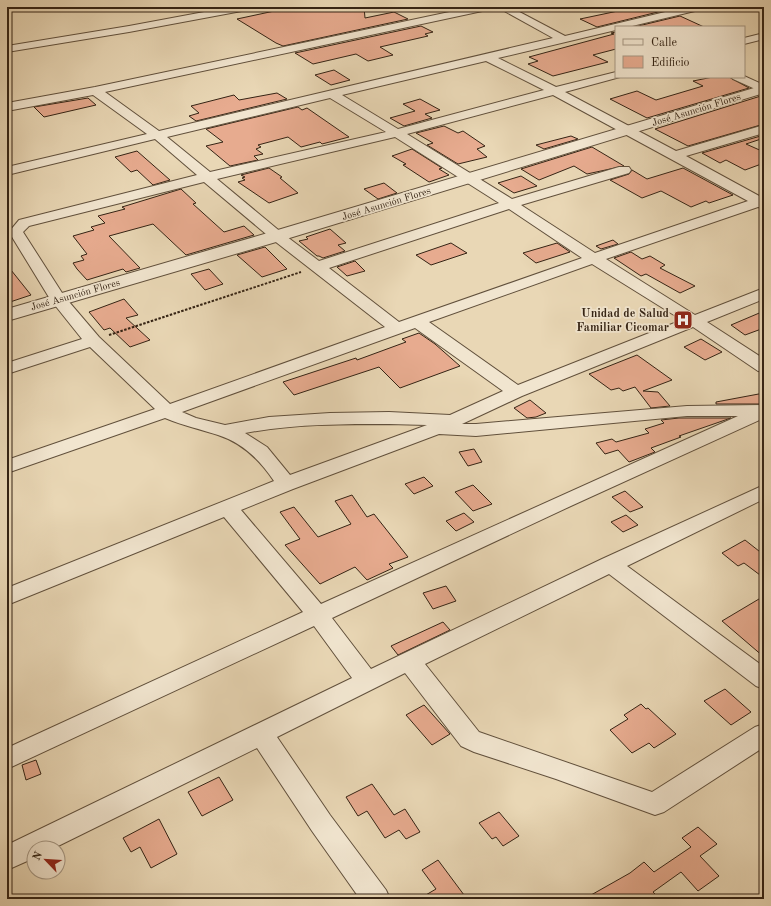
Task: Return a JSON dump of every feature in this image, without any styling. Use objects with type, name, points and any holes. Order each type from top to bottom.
[{"type":"street","points":[[7,49],[129,29],[247,7]]},
{"type":"street","points":[[7,107],[95,91],[487,7]]},
{"type":"street","points":[[502,7],[563,39]]},
{"type":"street","points":[[626,26],[699,7]]},
{"type":"street","points":[[7,171],[331,93],[615,28]]},
{"type":"street","points":[[745,41],[764,36]]},
{"type":"street","points":[[488,57],[762,202]]},
{"type":"street","points":[[286,484],[273,464],[260,449],[240,437],[225,431],[190,422],[168,412],[93,341],[58,299],[16,232],[19,228],[24,223],[207,177],[396,133],[615,75]]},
{"type":"street","points":[[739,78],[764,89]]},
{"type":"street","name":"José Asunción Flores","points":[[7,315],[277,236],[764,89]]},
{"type":"street","points":[[95,91],[157,135],[277,236],[398,329]]},
{"type":"street","points":[[331,93],[469,177],[764,367]]},
{"type":"street","points":[[675,155],[764,129]]},
{"type":"street","points":[[317,267],[510,204],[624,170]]},
{"type":"street","points":[[7,467],[168,412],[594,258],[762,202]]},
{"type":"street","points":[[7,597],[286,484],[446,424],[516,392],[696,322],[764,293]]},
{"type":"street","points":[[418,322],[516,392]]},
{"type":"street","points":[[7,369],[93,341]]},
{"type":"street","points":[[225,431],[269,423],[330,419],[389,418],[446,424],[476,430],[680,412],[734,410],[764,411]]},
{"type":"street","points":[[7,759],[573,497],[764,411]]},
{"type":"street","points":[[7,858],[367,681],[410,662],[610,564],[764,491]]},
{"type":"street","points":[[228,508],[318,615],[367,681]]},
{"type":"street","points":[[610,564],[764,680]]},
{"type":"street","points":[[410,662],[470,739],[483,745],[560,770],[655,804],[764,734]]},
{"type":"street","points":[[261,734],[321,824],[376,899]]},
{"type":"path","points":[[93,341],[317,267]]},
{"type":"building","points":[[293,7],[364,7],[365,18],[394,12],[408,19],[283,46],[237,19]]},
{"type":"building","points":[[637,7],[646,9],[658,7],[666,10],[597,27],[580,19]]},
{"type":"building","points":[[680,16],[702,26],[638,26]]},
{"type":"building","points":[[421,26],[433,32],[425,34],[428,36],[380,47],[393,55],[368,61],[356,54],[313,64],[295,53]]},
{"type":"building","points":[[615,32],[615,49],[593,55],[608,62],[553,76],[528,64],[538,61],[529,57],[614,34],[611,33]]},
{"type":"building","points":[[334,70],[350,80],[331,85],[315,75]]},
{"type":"building","points":[[708,78],[731,78],[749,88],[647,118],[610,99],[637,91],[656,100],[703,86],[693,81]]},
{"type":"building","points":[[277,93],[287,99],[196,121],[189,116],[199,113],[191,106],[234,95],[239,100]]},
{"type":"building","points":[[764,95],[764,124],[688,146],[655,129]]},
{"type":"building","points":[[88,98],[96,105],[44,117],[34,107]]},
{"type":"building","points":[[420,99],[440,110],[425,114],[432,118],[404,126],[390,118],[415,111],[403,104]]},
{"type":"building","points":[[298,107],[302,110],[307,108],[349,137],[322,144],[320,142],[301,147],[288,137],[258,145],[261,147],[256,149],[263,154],[254,156],[258,160],[230,166],[206,146],[223,142],[206,129]]},
{"type":"building","points":[[444,126],[458,133],[463,131],[485,146],[477,149],[487,157],[458,164],[427,145],[433,143],[416,133]]},
{"type":"building","points":[[764,135],[764,138],[746,144],[764,152],[764,163],[745,170],[726,160],[720,163],[702,153]]},
{"type":"building","points":[[571,136],[578,139],[544,149],[536,145]]},
{"type":"building","points":[[592,147],[624,166],[587,174],[574,166],[539,180],[521,169]]},
{"type":"building","points":[[412,149],[442,168],[439,169],[449,175],[429,182],[403,165],[406,164],[392,156]]},
{"type":"building","points":[[137,151],[170,180],[153,185],[137,170],[131,172],[115,157]]},
{"type":"building","points":[[269,168],[282,177],[280,178],[298,193],[269,203],[238,182],[245,180],[242,178],[245,177],[241,175]]},
{"type":"building","points":[[683,168],[733,195],[709,203],[706,201],[691,207],[661,191],[642,198],[610,180],[629,174],[632,170],[647,179]]},
{"type":"building","points":[[521,176],[537,186],[514,193],[498,183]]},
{"type":"building","points":[[384,183],[397,193],[378,199],[364,189]]},
{"type":"building","points":[[181,189],[196,203],[193,204],[224,232],[244,226],[254,235],[186,255],[153,224],[109,236],[140,268],[126,272],[123,269],[87,280],[77,269],[73,263],[84,260],[81,256],[87,254],[73,236],[94,230],[91,227],[105,223],[98,216],[125,209],[122,207]]},
{"type":"building","points":[[330,229],[346,243],[338,245],[345,251],[323,258],[317,256],[299,241],[308,239],[306,237]]},
{"type":"building","points":[[613,240],[618,244],[601,249],[596,246]]},
{"type":"building","points":[[451,243],[467,253],[431,265],[416,255]]},
{"type":"building","points":[[557,243],[570,252],[536,263],[523,253]]},
{"type":"building","points":[[265,247],[287,269],[262,277],[237,255]]},
{"type":"building","points":[[631,252],[642,259],[650,256],[665,265],[660,268],[695,286],[680,293],[646,274],[641,276],[614,258]]},
{"type":"building","points":[[355,261],[365,271],[347,276],[337,267]]},
{"type":"building","points":[[7,265],[31,295],[7,303]]},
{"type":"building","points":[[209,269],[223,284],[205,290],[191,274]]},
{"type":"building","points":[[124,299],[138,315],[126,318],[150,340],[130,347],[110,328],[104,330],[89,312]]},
{"type":"building","points":[[764,311],[764,328],[745,335],[731,325]]},
{"type":"building","points":[[419,333],[435,344],[460,366],[400,388],[379,367],[294,395],[283,382],[356,358],[357,360],[406,342],[402,339]]},
{"type":"building","points":[[701,339],[722,352],[705,360],[684,347]]},
{"type":"building","points":[[637,355],[672,380],[643,391],[658,392],[670,406],[651,408],[635,387],[623,391],[619,388],[611,390],[589,374]]},
{"type":"building","points":[[764,393],[764,404],[716,404],[716,402]]},
{"type":"building","points":[[530,400],[546,413],[536,417],[527,418],[514,408]]},
{"type":"building","points":[[679,418],[731,418],[679,436],[681,437],[651,448],[655,452],[629,462],[618,450],[605,454],[596,443],[612,439],[616,442],[649,433],[645,429],[664,423],[661,420]]},
{"type":"building","points":[[474,449],[482,462],[468,466],[459,452]]},
{"type":"building","points":[[424,477],[433,486],[414,494],[405,484]]},
{"type":"building","points":[[473,485],[492,504],[473,511],[455,492]]},
{"type":"building","points":[[625,491],[643,507],[630,512],[612,497]]},
{"type":"building","points":[[352,495],[367,517],[374,514],[408,557],[389,564],[393,568],[367,580],[355,567],[320,584],[285,545],[300,539],[280,512],[294,507],[318,537],[351,524],[335,501]]},
{"type":"building","points":[[464,513],[474,522],[456,531],[446,521]]},
{"type":"building","points":[[626,515],[638,525],[623,532],[611,522]]},
{"type":"building","points":[[745,540],[764,555],[764,578],[744,563],[738,566],[722,553]]},
{"type":"building","points":[[446,586],[456,601],[433,609],[423,593]]},
{"type":"building","points":[[764,596],[764,657],[722,621]]},
{"type":"building","points":[[443,622],[450,630],[398,655],[391,646]]},
{"type":"building","points":[[725,689],[751,712],[731,725],[704,701]]},
{"type":"building","points":[[641,704],[646,709],[648,708],[676,734],[654,748],[649,743],[632,753],[610,730],[628,719],[624,715]]},
{"type":"building","points":[[424,705],[450,734],[432,745],[406,715]]},
{"type":"building","points":[[36,760],[41,774],[26,780],[22,765]]},
{"type":"building","points":[[219,777],[233,800],[202,816],[188,792]]},
{"type":"building","points":[[372,784],[394,815],[405,809],[420,832],[406,839],[399,830],[385,838],[367,811],[358,816],[346,797]]},
{"type":"building","points":[[499,812],[519,836],[503,846],[496,837],[492,839],[479,823]]},
{"type":"building","points":[[159,819],[177,854],[151,868],[140,847],[131,852],[123,838]]},
{"type":"building","points":[[698,827],[717,844],[700,856],[719,876],[698,891],[681,872],[653,892],[660,899],[584,899],[630,873],[644,862],[654,872],[691,847],[682,838]]},
{"type":"building","points":[[438,860],[467,899],[419,899],[436,889],[422,870]]},
{"type":"place","name":"Unidad de Salud Familiar Cicomar","points":[[683,320]]}]
